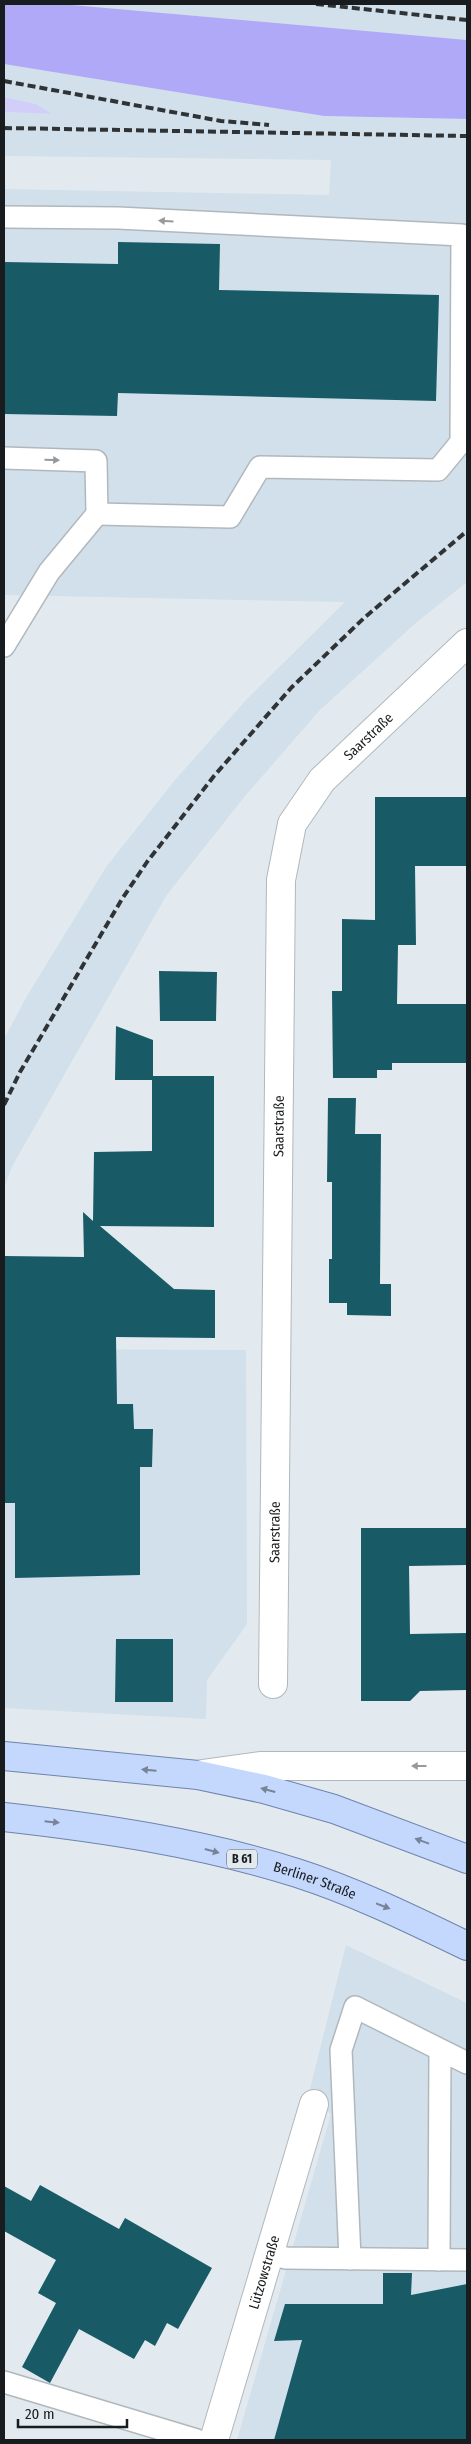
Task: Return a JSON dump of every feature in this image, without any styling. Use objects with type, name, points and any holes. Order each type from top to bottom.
[{"type":"main road","points":[[4,1756],[198,1775],[264,1789],[334,1809],[467,1859]]},
{"type":"main road","name":"Berliner Straße","points":[[4,1817],[63,1824],[194,1847],[296,1873],[398,1911],[467,1946]]},
{"type":"street","name":"Saarstraße","points":[[273,1684],[281,880],[292,824],[322,780],[467,643]]},
{"type":"street","points":[[198,1775],[260,1766],[467,1766]]},
{"type":"street","name":"Lützowstraße","points":[[214,2440],[314,2104]]},
{"type":"lane","points":[[4,217],[118,218],[462,235],[460,442],[438,470],[260,467],[230,517],[97,514]]},
{"type":"lane","points":[[4,458],[96,461],[97,514],[49,572],[4,646]]},
{"type":"lane","points":[[350,2258],[341,2050],[355,2007],[467,2063]]},
{"type":"lane","points":[[439,2260],[440,2050]]},
{"type":"lane","points":[[269,2254],[286,2258],[467,2260]]},
{"type":"lane","points":[[4,2382],[196,2440]]},
{"type":"shaded area","points":[[4,4],[61,4],[467,40],[467,119],[324,116],[4,64]]},
{"type":"shaded area","points":[[61,4],[467,4],[467,40]]},
{"type":"shaded area","points":[[4,64],[324,116],[467,119],[467,582],[417,622],[320,710],[245,796],[166,896],[13,1165],[4,1187],[4,1039],[27,996],[106,867],[175,780],[246,700],[345,602],[4,595],[4,189],[329,195],[331,160],[4,156],[4,112],[51,114],[36,104],[4,97]]},
{"type":"shaded area","points":[[4,97],[36,104],[52,114],[4,112]]},
{"type":"shaded area","points":[[4,1349],[246,1350],[247,1624],[207,1680],[206,1719],[4,1708]]},
{"type":"shaded area","points":[[346,1945],[467,2003],[467,2440],[237,2440],[331,2114],[308,2097]]},
{"type":"building","points":[[118,242],[220,244],[219,290],[439,295],[436,401],[118,393],[117,416],[4,414],[4,262],[118,264]]},
{"type":"building","points":[[375,797],[467,797],[467,866],[415,866],[416,945],[398,945],[397,1004],[467,1004],[467,1063],[392,1063],[392,1070],[377,1070],[377,1078],[333,1078],[332,991],[342,991],[342,919],[375,920]]},
{"type":"building","points":[[159,971],[217,972],[216,1021],[160,1021]]},
{"type":"building","points":[[116,1026],[153,1040],[153,1076],[214,1076],[214,1227],[100,1226],[174,1289],[215,1290],[215,1338],[116,1337],[117,1404],[133,1404],[134,1429],[153,1429],[152,1467],[140,1467],[140,1575],[15,1578],[15,1503],[4,1503],[4,1256],[84,1257],[83,1212],[93,1221],[94,1152],[152,1151],[152,1080],[115,1080]]},
{"type":"building","points":[[328,1098],[356,1098],[355,1134],[381,1134],[380,1284],[391,1284],[391,1316],[347,1315],[347,1303],[329,1303],[329,1259],[332,1259],[332,1182],[327,1182]]},
{"type":"building","points":[[361,1528],[467,1528],[467,1565],[409,1566],[410,1634],[467,1633],[467,1690],[420,1691],[410,1701],[361,1701]]},
{"type":"building","points":[[116,1639],[173,1639],[173,1702],[115,1702]]},
{"type":"building","points":[[40,2185],[119,2229],[125,2218],[212,2268],[178,2329],[167,2323],[155,2346],[145,2340],[134,2359],[79,2329],[50,2383],[22,2367],[56,2303],[38,2293],[56,2260],[4,2231],[4,2186],[31,2201]]},
{"type":"building","points":[[383,2273],[412,2273],[411,2295],[467,2284],[467,2440],[274,2440],[302,2340],[274,2341],[285,2304],[383,2304]]},
{"type":"railway","points":[[316,4],[467,20]]},
{"type":"railway","points":[[4,81],[221,121],[269,125]]},
{"type":"railway","points":[[4,128],[467,136]]},
{"type":"railway","points":[[4,1105],[20,1072],[122,899],[147,862],[214,776],[291,688],[364,618],[467,531]]}]
